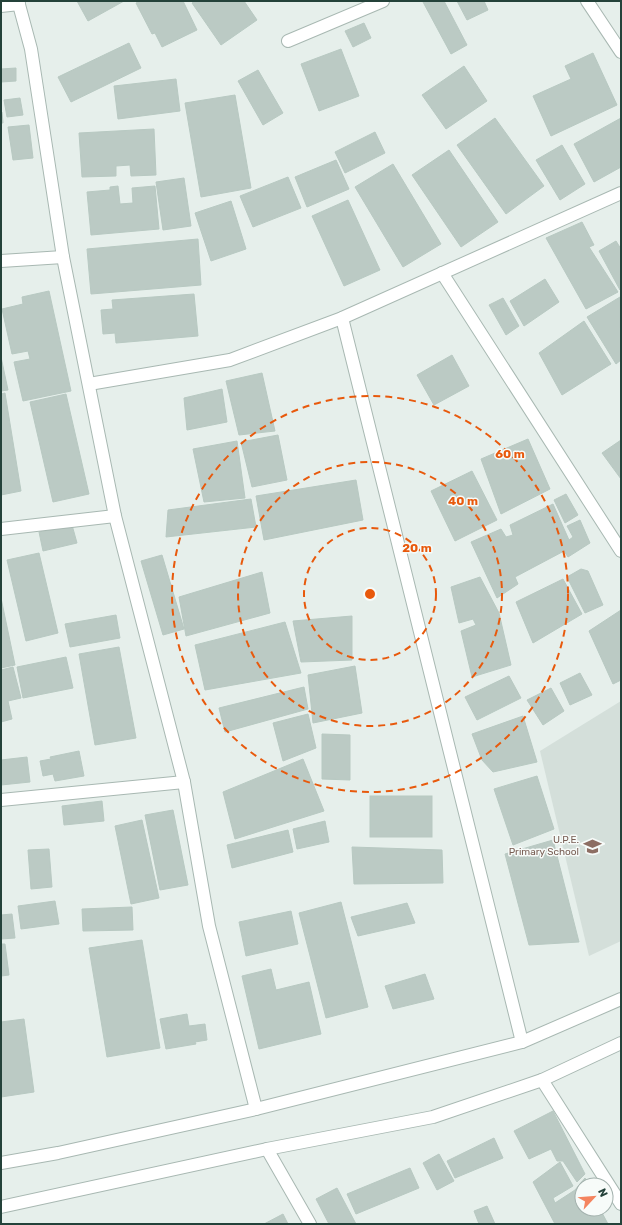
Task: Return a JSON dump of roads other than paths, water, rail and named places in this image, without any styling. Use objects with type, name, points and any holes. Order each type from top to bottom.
[{"type":"street","points":[[288,41],[383,1]]},
{"type":"street","points":[[587,1],[621,52]]},
{"type":"street","points":[[1,6],[18,3],[31,49],[63,257],[115,516],[184,782],[209,926],[256,1108]]},
{"type":"street","points":[[89,384],[230,360],[342,318],[621,192]]},
{"type":"street","points":[[1,261],[63,257]]},
{"type":"street","points":[[442,273],[621,550]]},
{"type":"street","points":[[342,318],[522,1042]]},
{"type":"street","points":[[1,529],[115,516]]},
{"type":"street","points":[[1,800],[184,782]]},
{"type":"street","points":[[1,1163],[58,1153],[256,1108],[522,1042],[621,999]]},
{"type":"street","points":[[1,1207],[267,1149],[433,1117],[542,1080],[621,1044]]},
{"type":"street","points":[[542,1080],[621,1204]]},
{"type":"street","points":[[267,1149],[310,1224]]},
{"type":"place","name":"U.P.E. Primary School","points":[[592,846]]}]
